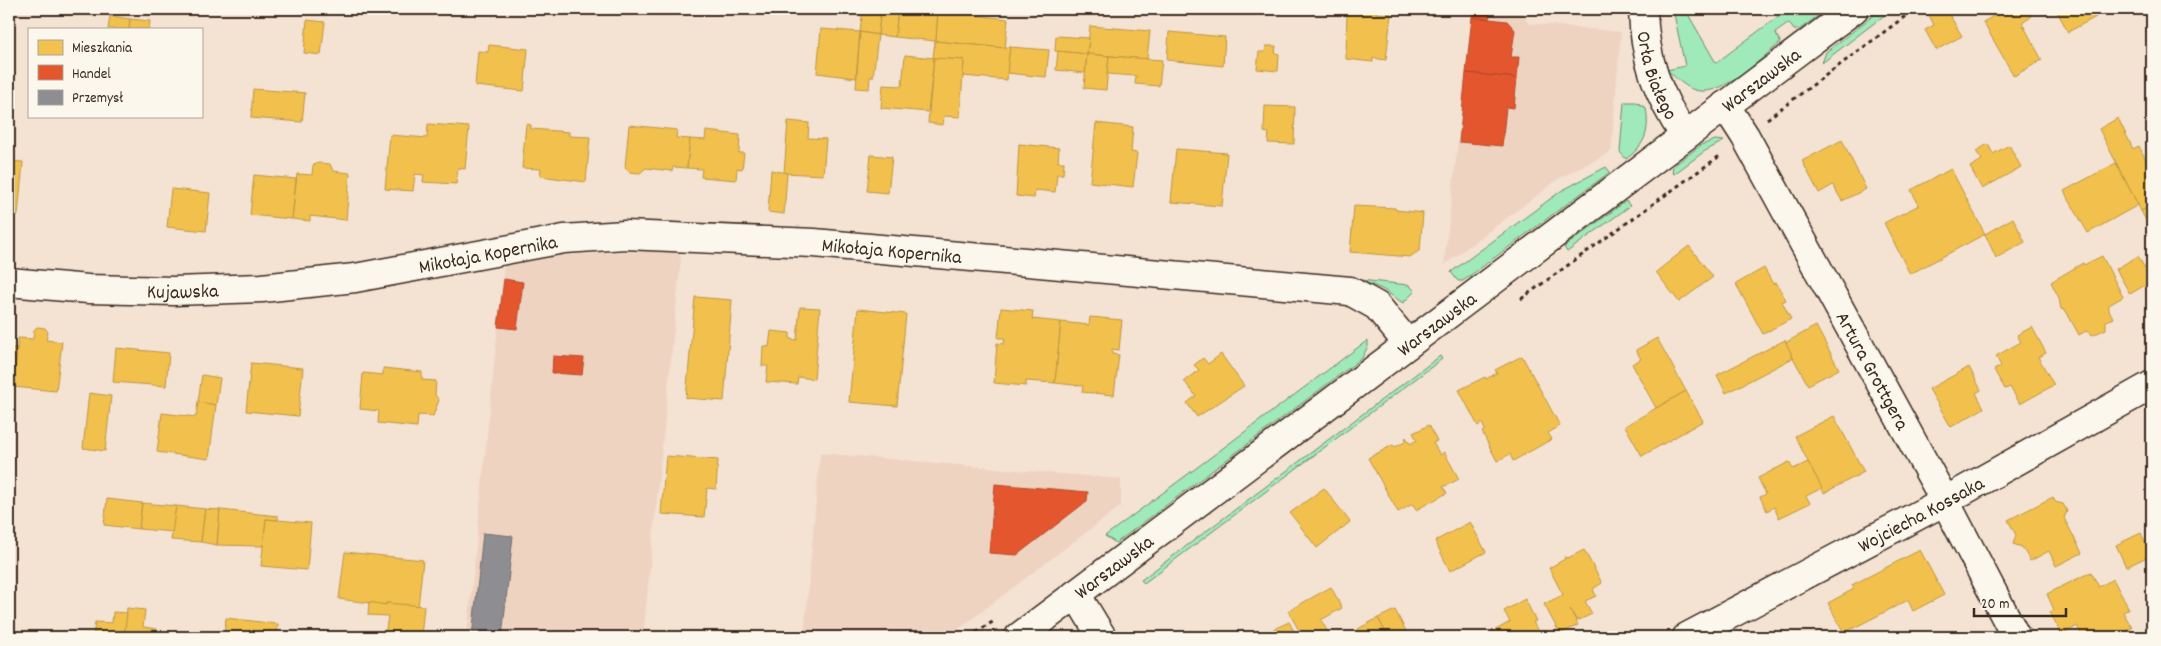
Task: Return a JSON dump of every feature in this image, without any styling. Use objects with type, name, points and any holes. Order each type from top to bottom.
[{"type":"street","name":"Orła Białego","points":[[1643,9],[1647,49],[1655,82],[1665,104],[1685,136]]},
{"type":"street","name":"Warszawska","points":[[1019,637],[1854,9]]},
{"type":"street","name":"Artura Grottgera","points":[[1725,105],[1745,136],[1945,502],[2016,637]]},
{"type":"street","name":"Mikołaja Kopernika","points":[[355,278],[564,239],[625,235],[814,243],[1350,291],[1377,306],[1408,344]]},
{"type":"street","name":"Kujawska","points":[[9,282],[88,289],[174,291],[262,288],[355,278]]},
{"type":"street","name":"Wojciecha Kossaka","points":[[1687,637],[1945,502],[2152,386]]},
{"type":"street","points":[[1076,594],[1102,637]]},
{"type":"path","points":[[1763,123],[1915,9]]},
{"type":"path","points":[[1518,302],[1729,149]]},
{"type":"path","points":[[969,637],[997,619]]},
{"type":"shaded area","points":[[1473,9],[1520,9],[1528,23],[1621,32],[1611,152],[1560,178],[1444,265]]},
{"type":"shaded area","points":[[678,251],[681,258],[643,637],[467,637],[504,265],[568,255]]},
{"type":"shaded area","points":[[820,453],[1121,479],[1121,506],[948,637],[804,637]]},
{"type":"green space","points":[[1673,9],[1685,9],[1716,63],[1788,9],[1827,9],[1799,30],[1794,30],[1789,23],[1775,33],[1780,41],[1779,44],[1750,68],[1726,84],[1703,91],[1692,89],[1667,70],[1685,66]]},
{"type":"green space","points":[[1879,11],[1886,14],[1822,63],[1826,52]]},
{"type":"green space","points":[[1624,102],[1636,102],[1646,108],[1647,117],[1645,137],[1642,143],[1626,159],[1620,152]]},
{"type":"green space","points":[[1715,140],[1724,141],[1705,151],[1674,174],[1672,172],[1673,166],[1701,145]]},
{"type":"green space","points":[[1606,167],[1610,172],[1463,281],[1458,281],[1451,272],[1561,191]]},
{"type":"green space","points":[[1626,201],[1630,206],[1567,252],[1564,247]]},
{"type":"green space","points":[[1360,280],[1409,285],[1415,291],[1403,303],[1382,289]]},
{"type":"green space","points":[[1368,340],[1368,346],[1362,358],[1116,543],[1105,536]]},
{"type":"green space","points":[[1440,356],[1442,359],[1144,583],[1141,580]]},
{"type":"building: Mieszkania","points":[[863,9],[881,9],[878,35],[860,32]]},
{"type":"building: Mieszkania","points":[[881,9],[898,10],[895,37],[878,35]]},
{"type":"building: Mieszkania","points":[[926,9],[938,9],[936,41],[895,37],[898,10],[925,13]]},
{"type":"building: Mieszkania","points":[[1362,9],[1377,9],[1376,13],[1391,14],[1386,60],[1373,58],[1373,62],[1346,59],[1347,10],[1362,11]]},
{"type":"building: Mieszkania","points":[[1939,9],[1946,9],[1962,36],[1936,50],[1925,30],[1934,25],[1929,15]]},
{"type":"building: Mieszkania","points":[[2006,9],[2026,9],[2031,17],[2022,23],[2042,60],[2014,76],[1983,22]]},
{"type":"building: Mieszkania","points":[[2053,9],[2093,9],[2096,17],[2068,32],[2057,11],[2055,12]]},
{"type":"building: Mieszkania","points":[[938,11],[1008,19],[1005,48],[936,41]]},
{"type":"building: Mieszkania","points":[[110,16],[130,19],[129,28],[108,28]]},
{"type":"building: Mieszkania","points":[[130,19],[150,21],[149,28],[129,28]]},
{"type":"building: Mieszkania","points":[[307,20],[325,22],[321,55],[304,53]]},
{"type":"building: Mieszkania","points":[[1090,26],[1150,31],[1147,59],[1087,54]]},
{"type":"building: Mieszkania","points":[[821,29],[860,32],[856,78],[817,73]]},
{"type":"building: Mieszkania","points":[[860,32],[878,35],[873,77],[870,77],[869,89],[856,88]]},
{"type":"building: Mieszkania","points":[[1169,32],[1225,37],[1223,66],[1167,60]]},
{"type":"building: Mieszkania","points":[[1056,36],[1089,38],[1087,54],[1055,51]]},
{"type":"building: Mieszkania","points":[[935,41],[1005,48],[1010,46],[1007,80],[963,76],[964,60],[933,58]]},
{"type":"building: Mieszkania","points":[[489,45],[528,49],[524,91],[475,86],[478,51],[488,52]]},
{"type":"building: Mieszkania","points":[[1266,46],[1276,46],[1275,53],[1279,54],[1278,71],[1257,69],[1259,52],[1265,52]]},
{"type":"building: Mieszkania","points":[[1010,47],[1049,50],[1046,77],[1007,73]]},
{"type":"building: Mieszkania","points":[[1058,51],[1087,54],[1085,73],[1056,70]]},
{"type":"building: Mieszkania","points":[[1087,54],[1109,56],[1106,90],[1084,88]]},
{"type":"building: Mieszkania","points":[[905,55],[934,58],[928,112],[881,108],[883,85],[902,86]]},
{"type":"building: Mieszkania","points":[[1109,56],[1162,60],[1159,86],[1135,84],[1136,76],[1107,74]]},
{"type":"building: Mieszkania","points":[[934,58],[964,60],[960,117],[944,116],[943,125],[928,123]]},
{"type":"building: Mieszkania","points":[[253,89],[305,93],[302,122],[251,118]]},
{"type":"building: Mieszkania","points":[[1265,106],[1295,107],[1294,144],[1268,143],[1269,133],[1264,132]]},
{"type":"building: Mieszkania","points":[[2118,118],[2133,149],[2139,146],[2152,172],[2152,206],[2141,211],[2099,129]]},
{"type":"building: Mieszkania","points":[[788,121],[809,123],[808,138],[826,139],[823,175],[784,173]]},
{"type":"building: Mieszkania","points":[[1096,123],[1133,127],[1131,152],[1137,153],[1133,187],[1090,182]]},
{"type":"building: Mieszkania","points":[[428,124],[469,127],[465,169],[458,168],[456,184],[423,182],[424,175],[415,174],[413,191],[385,189],[390,135],[427,138]]},
{"type":"building: Mieszkania","points":[[526,124],[531,125],[531,129],[569,132],[569,136],[590,137],[586,182],[540,176],[541,169],[522,168]]},
{"type":"building: Mieszkania","points":[[629,125],[677,130],[676,138],[690,139],[687,168],[673,167],[672,171],[646,168],[640,173],[629,172],[625,167]]},
{"type":"building: Mieszkania","points":[[706,131],[740,135],[739,153],[744,153],[742,169],[737,168],[736,180],[701,177],[702,169],[687,168],[690,139],[705,140]]},
{"type":"building: Mieszkania","points":[[1842,140],[1866,189],[1842,201],[1833,185],[1819,193],[1802,161]]},
{"type":"building: Mieszkania","points":[[1019,144],[1059,148],[1058,162],[1064,162],[1063,174],[1057,174],[1055,192],[1035,190],[1034,198],[1016,196]]},
{"type":"building: Mieszkania","points":[[1988,144],[1993,154],[2009,145],[2021,167],[1982,189],[1970,167],[1982,160],[1976,151]]},
{"type":"building: Mieszkania","points":[[1176,149],[1227,153],[1222,206],[1171,202]]},
{"type":"building: Mieszkania","points":[[871,155],[892,157],[888,193],[867,191]]},
{"type":"building: Mieszkania","points":[[9,161],[23,162],[18,215],[9,214]]},
{"type":"building: Mieszkania","points":[[319,163],[330,164],[333,171],[350,173],[346,220],[310,216],[310,221],[292,219],[297,174],[312,175],[313,165]]},
{"type":"building: Mieszkania","points":[[2116,163],[2138,205],[2088,233],[2064,191]]},
{"type":"building: Mieszkania","points":[[1951,169],[1985,234],[1910,274],[1884,223],[1919,205],[1911,190]]},
{"type":"building: Mieszkania","points":[[771,170],[787,173],[784,214],[768,212]]},
{"type":"building: Mieszkania","points":[[254,175],[296,179],[292,219],[250,215]]},
{"type":"building: Mieszkania","points":[[171,189],[210,193],[206,231],[167,227]]},
{"type":"building: Mieszkania","points":[[1354,206],[1395,208],[1396,210],[1423,213],[1420,250],[1410,257],[1350,252]]},
{"type":"building: Mieszkania","points":[[2152,206],[2152,232],[2141,211]]},
{"type":"building: Mieszkania","points":[[2013,218],[2025,242],[1996,258],[1985,234]]},
{"type":"building: Mieszkania","points":[[1689,246],[1713,277],[1679,302],[1656,272]]},
{"type":"building: Mieszkania","points":[[2102,256],[2123,297],[2107,306],[2113,318],[2106,321],[2106,329],[2093,335],[2086,331],[2079,335],[2066,311],[2061,309],[2059,298],[2051,282],[2083,263],[2084,265]]},
{"type":"building: Mieszkania","points":[[2138,256],[2152,281],[2130,294],[2116,269]]},
{"type":"building: Mieszkania","points":[[1764,268],[1773,284],[1776,282],[1786,300],[1782,302],[1791,319],[1763,334],[1736,284]]},
{"type":"building: Mieszkania","points":[[695,297],[732,300],[724,401],[686,398]]},
{"type":"building: Mieszkania","points":[[800,307],[820,308],[814,379],[798,377],[797,384],[766,382],[768,366],[762,366],[763,346],[769,347],[771,331],[790,333],[790,339],[797,340]]},
{"type":"building: Mieszkania","points":[[1001,308],[1033,311],[1032,319],[1061,322],[1055,383],[1026,381],[1026,386],[994,383],[997,343],[1004,344],[1005,338],[998,338]]},
{"type":"building: Mieszkania","points":[[858,309],[906,314],[897,406],[849,402]]},
{"type":"building: Mieszkania","points":[[1090,317],[1122,320],[1119,350],[1112,349],[1112,354],[1119,355],[1114,395],[1082,392],[1083,386],[1055,383],[1061,322],[1089,325]]},
{"type":"building: Mieszkania","points":[[1816,326],[1839,369],[1808,385],[1785,343]]},
{"type":"building: Mieszkania","points":[[37,327],[45,328],[48,332],[46,340],[62,342],[56,391],[13,387],[18,338],[33,339],[34,330]]},
{"type":"building: Mieszkania","points":[[2032,327],[2046,353],[2038,357],[2054,385],[2020,404],[2010,387],[2005,389],[1994,370],[2001,366],[1996,356],[2021,342],[2017,335]]},
{"type":"building: Mieszkania","points":[[1657,338],[1686,391],[1656,408],[1632,364],[1641,359],[1636,350]]},
{"type":"building: Mieszkania","points":[[1785,340],[1793,358],[1726,393],[1717,375]]},
{"type":"building: Mieszkania","points":[[9,348],[17,348],[13,387],[9,386]]},
{"type":"building: Mieszkania","points":[[116,348],[169,353],[166,386],[113,382]]},
{"type":"building: Mieszkania","points":[[1221,354],[1244,386],[1197,417],[1187,403],[1196,396],[1184,381],[1199,370],[1194,365],[1203,358],[1208,364]]},
{"type":"building: Mieszkania","points":[[1522,356],[1560,426],[1548,433],[1552,439],[1513,461],[1510,454],[1497,461],[1482,432],[1485,430],[1482,423],[1478,426],[1459,390],[1485,377],[1486,379],[1497,373],[1495,370]]},
{"type":"building: Mieszkania","points":[[251,363],[303,368],[298,416],[246,411]]},
{"type":"building: Mieszkania","points":[[1969,367],[1981,390],[1976,393],[1984,408],[1951,427],[1929,389]]},
{"type":"building: Mieszkania","points":[[383,368],[422,372],[422,380],[436,381],[435,395],[439,400],[433,416],[418,415],[417,427],[378,423],[379,411],[360,409],[363,373],[383,375]]},
{"type":"building: Mieszkania","points":[[202,375],[220,378],[216,405],[198,402]]},
{"type":"building: Mieszkania","points":[[1686,391],[1703,421],[1642,456],[1625,426]]},
{"type":"building: Mieszkania","points":[[89,393],[111,396],[105,451],[83,448]]},
{"type":"building: Mieszkania","points":[[198,402],[216,405],[209,459],[157,452],[162,413],[196,417]]},
{"type":"building: Mieszkania","points":[[1834,416],[1864,472],[1824,493],[1795,436]]},
{"type":"building: Mieszkania","points":[[1429,425],[1437,441],[1433,443],[1440,455],[1444,452],[1459,479],[1443,487],[1447,493],[1416,510],[1413,504],[1398,512],[1368,458],[1393,445],[1395,447],[1405,442],[1406,437],[1410,444],[1417,440],[1413,433]]},
{"type":"building: Mieszkania","points":[[666,456],[718,460],[716,489],[707,488],[704,517],[661,514]]},
{"type":"building: Mieszkania","points":[[1789,462],[1793,469],[1808,462],[1822,488],[1806,496],[1810,503],[1779,518],[1774,507],[1767,511],[1760,497],[1766,494],[1758,478]]},
{"type":"building: Mieszkania","points":[[1324,488],[1350,522],[1317,548],[1290,513]]},
{"type":"building: Mieszkania","points":[[2053,497],[2055,502],[2063,504],[2067,511],[2064,518],[2082,553],[2056,566],[2049,551],[2030,561],[2022,547],[2013,544],[2016,535],[2008,520]]},
{"type":"building: Mieszkania","points":[[107,499],[142,503],[139,529],[104,525]]},
{"type":"building: Mieszkania","points":[[142,503],[176,506],[173,532],[139,529]]},
{"type":"building: Mieszkania","points":[[176,506],[205,509],[201,542],[171,540]]},
{"type":"building: Mieszkania","points":[[205,509],[220,510],[217,545],[201,542]]},
{"type":"building: Mieszkania","points":[[220,510],[278,516],[278,520],[266,519],[263,546],[217,545]]},
{"type":"building: Mieszkania","points":[[266,519],[311,523],[307,570],[261,566]]},
{"type":"building: Mieszkania","points":[[1470,522],[1486,552],[1450,571],[1435,541]]},
{"type":"building: Mieszkania","points":[[2141,533],[2151,555],[2126,567],[2116,545]]},
{"type":"building: Mieszkania","points":[[1584,550],[1602,583],[1593,589],[1596,596],[1585,601],[1592,614],[1577,621],[1570,609],[1578,625],[1560,634],[1544,604],[1563,595],[1549,568],[1565,559],[1564,557],[1568,558]]},
{"type":"building: Mieszkania","points":[[1920,550],[1944,595],[1913,611],[1908,600],[1844,633],[1828,603],[1854,589],[1852,585]]},
{"type":"building: Mieszkania","points":[[345,552],[423,560],[418,607],[339,599]]},
{"type":"building: Mieszkania","points":[[2091,572],[2099,587],[2113,579],[2129,609],[2123,612],[2132,628],[2113,637],[2083,637],[2077,626],[2062,635],[2050,612],[2054,610],[2047,594]]},
{"type":"building: Mieszkania","points":[[1331,587],[1342,608],[1321,620],[1330,636],[1303,637],[1288,611]]},
{"type":"building: Mieszkania","points":[[1525,599],[1536,621],[1533,622],[1541,637],[1495,637],[1492,632],[1510,622],[1504,611]]},
{"type":"building: Mieszkania","points":[[369,602],[386,605],[386,603],[424,606],[421,637],[385,635],[388,616],[368,615]]},
{"type":"building: Mieszkania","points":[[127,608],[145,610],[143,627],[157,629],[156,637],[124,637]]},
{"type":"building: Mieszkania","points":[[1395,610],[1409,637],[1388,637],[1378,618]]},
{"type":"building: Mieszkania","points":[[113,612],[127,613],[124,637],[93,637],[95,622],[112,623]]},
{"type":"building: Mieszkania","points":[[226,618],[278,624],[277,637],[224,637]]},
{"type":"building: Mieszkania","points":[[1378,618],[1388,637],[1363,637],[1358,629]]},
{"type":"building: Mieszkania","points":[[1289,622],[1297,637],[1257,637]]},
{"type":"building: Handel","points":[[1473,9],[1490,9],[1489,19],[1472,17]]},
{"type":"building: Handel","points":[[1472,17],[1507,21],[1515,30],[1511,57],[1519,57],[1517,78],[1466,73]]},
{"type":"building: Handel","points":[[1466,73],[1517,78],[1514,108],[1506,107],[1502,146],[1459,142]]},
{"type":"building: Handel","points":[[504,279],[523,282],[517,329],[498,327]]},
{"type":"building: Handel","points":[[553,356],[584,358],[582,375],[552,373]]},
{"type":"building: Handel","points":[[995,484],[1088,492],[1087,501],[1017,555],[989,553]]},
{"type":"building: Przemysł","points":[[483,533],[513,536],[502,637],[472,637]]}]
